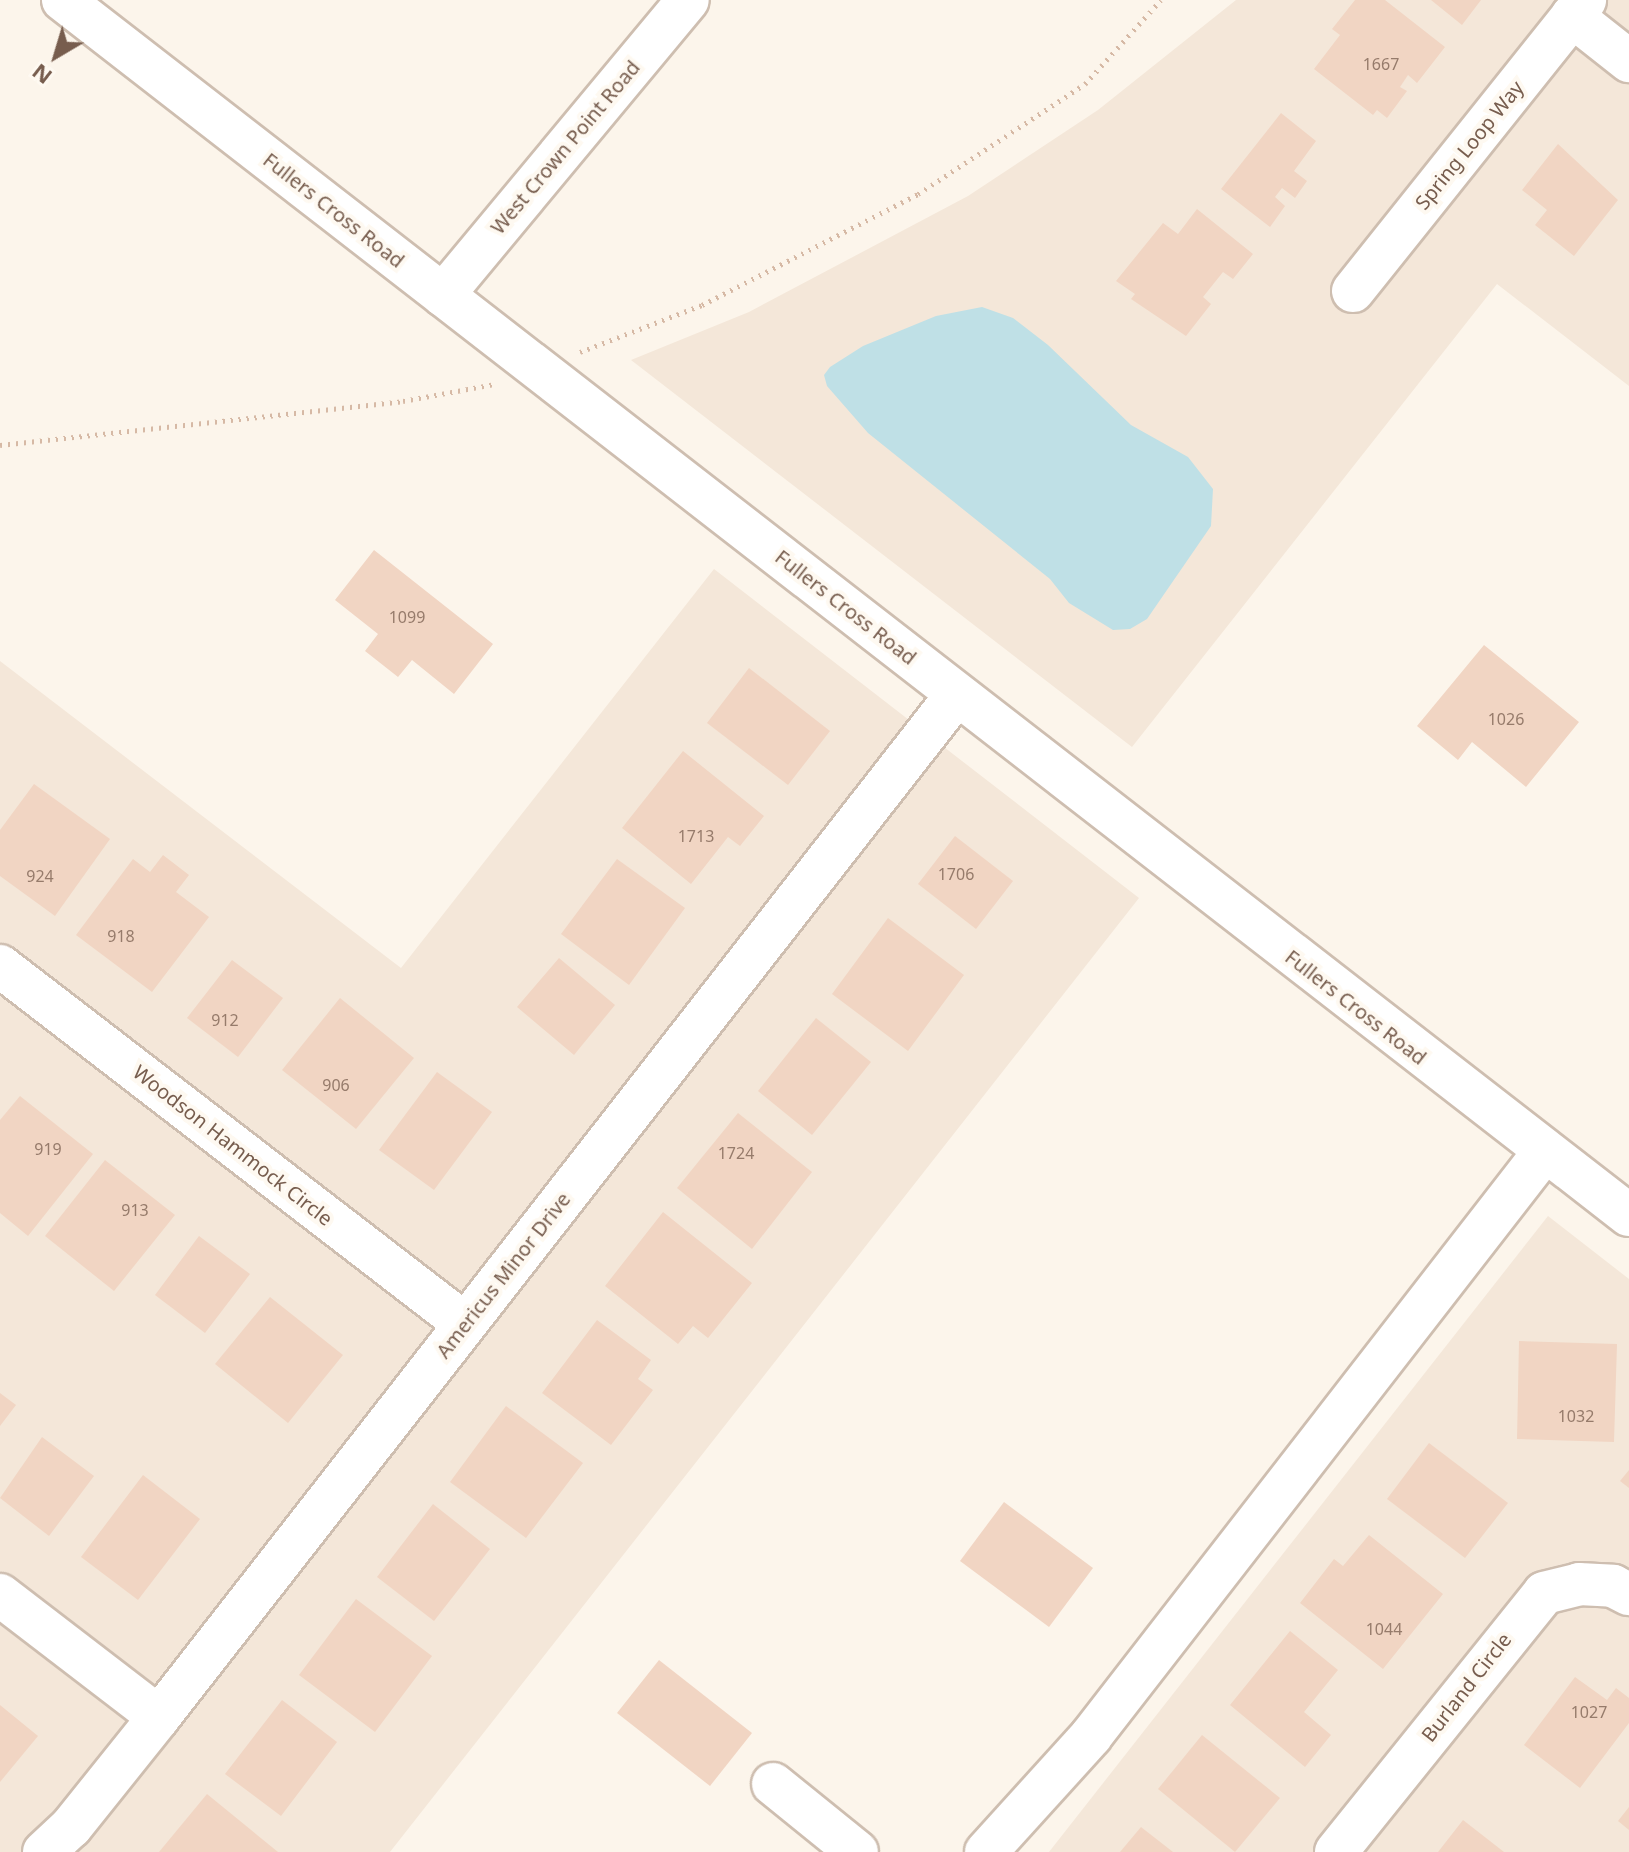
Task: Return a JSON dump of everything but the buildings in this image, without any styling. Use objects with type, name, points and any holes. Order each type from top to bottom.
[{"type":"street","name":"Fullers Cross Road","points":[[63,0],[1629,1215]]},
{"type":"street","name":"West Crown Point Road","points":[[443,295],[688,0]]},
{"type":"street","points":[[1578,8],[1629,61]]},
{"type":"street","name":"Spring Loop Way","points":[[1353,291],[1578,8]]},
{"type":"street","name":"Americus Minor Drive","points":[[44,1852],[71,1827],[159,1717],[957,694]]},
{"type":"street","name":"Woodson Hammock Circle","points":[[0,966],[465,1324]]},
{"type":"street","points":[[986,1852],[1091,1736],[1544,1152]]},
{"type":"street","name":"Burland Circle","points":[[1336,1852],[1544,1593],[1579,1584],[1613,1586],[1629,1594]]},
{"type":"street","points":[[0,1595],[159,1717]]},
{"type":"street","points":[[773,1784],[857,1852]]},
{"type":"path","points":[[592,348],[702,305],[931,186],[1085,84],[1161,0]]},
{"type":"path","points":[[0,445],[403,401],[506,382]]},
{"type":"shaded area","points":[[1236,0],[1629,0],[1629,386],[1497,284],[1132,747],[631,360],[749,312],[968,196],[1098,110]]},
{"type":"shaded area","points":[[714,569],[1139,898],[390,1852],[0,1852],[0,661],[401,968]]},
{"type":"shaded area","points":[[1548,1216],[1629,1279],[1629,1852],[1049,1852]]},
{"type":"water","points":[[982,307],[1013,318],[1048,345],[1131,425],[1188,457],[1213,489],[1211,526],[1147,619],[1130,629],[1113,630],[1069,603],[1050,579],[868,433],[827,386],[824,375],[830,367],[863,346],[936,316]]}]
